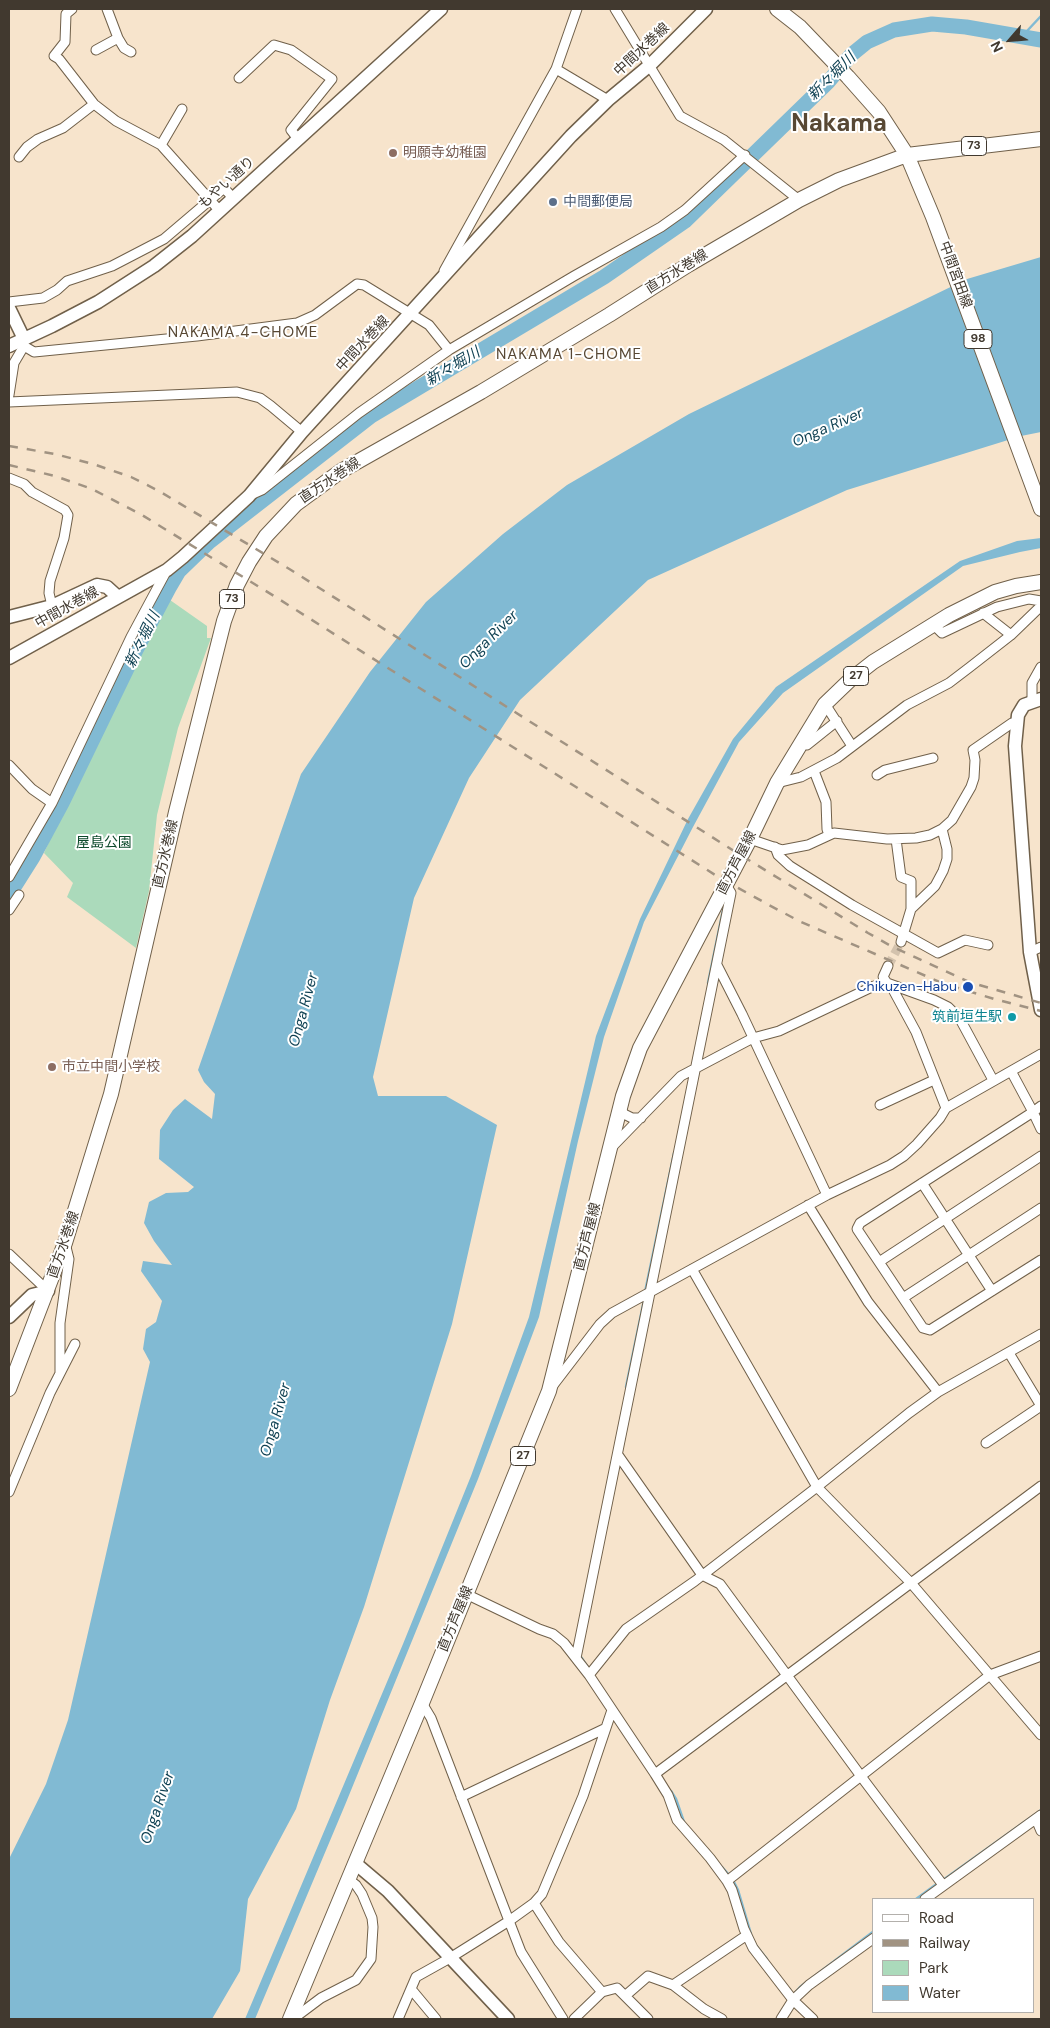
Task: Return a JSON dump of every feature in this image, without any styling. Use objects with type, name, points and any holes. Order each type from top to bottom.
[{"type":"main road","name":"中間宮田線","points":[[777,9],[800,27],[848,77],[879,112],[908,155],[1041,509]]},
{"type":"main road","name":"直方水巻線","points":[[9,1389],[65,1243],[111,1094],[176,812],[224,621],[249,562],[266,536],[296,504],[316,487],[341,471],[481,392],[688,265],[799,200],[839,180],[908,155],[1009,141],[1041,139]]},
{"type":"main road","name":"直方芦屋線","points":[[291,2017],[549,1391],[620,1108],[640,1048],[750,839],[777,783],[825,704],[850,680],[873,662],[994,592],[1041,582]]},
{"type":"street","points":[[72,9],[66,14],[65,42],[54,56],[59,59],[94,104],[116,121],[161,145],[219,210]]},
{"type":"street","points":[[108,9],[118,38],[124,48],[132,52]]},
{"type":"street","name":"もやい通り","points":[[9,346],[24,342],[120,289],[154,266],[192,236],[441,9]]},
{"type":"street","points":[[438,282],[556,69],[577,9]]},
{"type":"street","points":[[615,9],[680,116],[724,140],[799,200]]},
{"type":"street","name":"中間水巻線","points":[[9,658],[167,570],[249,496],[302,432],[571,136],[608,100],[650,65],[706,9]]},
{"type":"street","points":[[96,50],[118,38]]},
{"type":"street","points":[[239,78],[274,46],[291,50],[332,79],[291,130],[298,139]]},
{"type":"street","points":[[556,69],[608,100]]},
{"type":"street","points":[[19,157],[27,147],[38,139],[63,128],[94,104]]},
{"type":"street","points":[[161,145],[182,109]]},
{"type":"street","points":[[249,496],[262,490],[359,413],[449,350],[574,276],[661,228],[685,210],[745,155]]},
{"type":"street","points":[[9,302],[43,298],[57,290],[67,280],[112,266],[164,239],[224,188],[233,198]]},
{"type":"street","points":[[9,308],[12,321],[24,342],[34,352],[198,336],[297,323],[315,315],[357,284],[364,285],[429,325],[449,350]]},
{"type":"street","points":[[9,395],[14,362],[24,342]]},
{"type":"street","points":[[9,402],[237,392],[260,398],[302,432]]},
{"type":"street","points":[[9,478],[24,484],[32,492],[65,510],[68,515],[64,538],[50,581],[49,593],[52,606]]},
{"type":"street","points":[[9,877],[52,803],[128,645],[167,570]]},
{"type":"street","points":[[9,617],[52,606],[97,585],[107,588],[118,597]]},
{"type":"street","points":[[934,625],[942,633],[997,607],[1029,599],[1041,601]]},
{"type":"street","points":[[777,783],[801,777],[837,758],[907,705],[949,683],[1011,635],[1041,606]]},
{"type":"street","points":[[983,613],[1011,635]]},
{"type":"street","points":[[1041,667],[1032,683],[1037,700],[1021,709],[1016,723],[1015,746],[1041,1010]]},
{"type":"street","points":[[825,704],[852,746]]},
{"type":"street","points":[[807,745],[837,721]]},
{"type":"street","points":[[750,839],[782,850],[808,845],[834,833],[896,839],[916,838],[942,829],[952,820],[971,787],[974,778],[973,750],[1012,723],[1016,723]]},
{"type":"street","points":[[877,775],[885,770],[933,758]]},
{"type":"street","points":[[9,765],[32,789],[52,803]]},
{"type":"street","points":[[814,771],[826,802],[829,836]]},
{"type":"street","points":[[910,908],[935,886],[943,871],[947,859],[947,849],[942,829]]},
{"type":"street","points":[[896,839],[901,877],[912,881],[910,908],[903,938]]},
{"type":"street","points":[[775,847],[778,855],[790,866],[903,938],[938,953],[965,940],[988,945]]},
{"type":"street","points":[[576,1658],[731,893],[726,885]]},
{"type":"street","points":[[9,910],[19,895]]},
{"type":"street","points":[[717,965],[827,1195]]},
{"type":"street","points":[[888,966],[883,977],[916,1032],[946,1108]]},
{"type":"street","points":[[611,1148],[681,1076],[753,1038],[779,1031],[874,986],[888,984],[934,1000],[948,1007],[960,1019],[993,1080]]},
{"type":"street","points":[[549,1391],[557,1383],[600,1324],[612,1313],[808,1205],[904,1156],[923,1138],[946,1108],[1041,1054]]},
{"type":"street","points":[[1011,1071],[1041,1129]]},
{"type":"street","points":[[880,1105],[934,1080]]},
{"type":"street","points":[[1041,1106],[860,1223],[857,1229],[923,1328],[930,1330],[1041,1260]]},
{"type":"street","points":[[620,1108],[624,1114],[632,1118],[641,1118]]},
{"type":"street","points":[[879,1262],[1041,1157]]},
{"type":"street","points":[[922,1184],[992,1291]]},
{"type":"street","points":[[808,1205],[868,1302],[938,1392]]},
{"type":"street","points":[[903,1298],[1041,1208]]},
{"type":"street","points":[[60,1374],[60,1323],[69,1259],[65,1243]]},
{"type":"street","points":[[9,1254],[48,1291]]},
{"type":"street","points":[[692,1269],[817,1487],[911,1583],[1041,1735]]},
{"type":"street","points":[[9,1317],[32,1295],[48,1291]]},
{"type":"street","points":[[589,1675],[626,1629],[817,1487],[909,1413],[938,1392],[1009,1354],[1041,1334]]},
{"type":"street","points":[[9,1492],[74,1344]]},
{"type":"street","points":[[986,1444],[1041,1406],[1009,1354]]},
{"type":"street","points":[[618,1455],[702,1574],[720,1584],[943,1885]]},
{"type":"street","points":[[655,1774],[1041,1486]]},
{"type":"street","points":[[466,1594],[539,1630],[553,1634],[564,1643],[589,1675],[655,1774],[668,1795],[677,1820],[727,1881],[732,1890],[747,1935],[765,1965],[793,2000],[813,2019]]},
{"type":"street","points":[[727,1881],[990,1675],[1041,1656]]},
{"type":"street","points":[[422,1703],[430,1718],[521,1952],[562,2019]]},
{"type":"street","points":[[398,2019],[416,1977],[509,1921],[534,1904],[542,1894],[583,1796],[612,1710]]},
{"type":"street","points":[[460,1797],[606,1728]]},
{"type":"street","points":[[926,1898],[1038,1817],[1041,1831]]},
{"type":"street","points":[[355,1863],[388,1891],[508,2019]]},
{"type":"street","points":[[291,2017],[297,2016],[321,1998],[356,1980],[371,1960],[372,1918],[362,1894],[356,1885],[348,1879]]},
{"type":"street","points":[[534,1904],[559,1942],[602,1992]]},
{"type":"street","points":[[673,1985],[747,1935]]},
{"type":"street","points":[[781,2019],[793,2000],[809,1985],[872,1939]]},
{"type":"street","points":[[625,1996],[648,1976],[673,1985],[704,2009],[722,2019]]},
{"type":"street","points":[[574,2019],[602,1992],[617,1988],[648,2019]]},
{"type":"street","points":[[411,1989],[436,2019]]},
{"type":"green space","name":"屋島公園","points":[[170,600],[207,626],[207,638],[211,638],[178,728],[157,815],[149,891],[136,948],[67,897],[73,883],[44,853],[99,730]]},
{"type":"water","name":"Onga River","points":[[1041,257],[1041,432],[1021,436],[847,490],[648,580],[520,700],[469,778],[414,898],[373,1077],[378,1096],[446,1096],[497,1125],[452,1324],[364,1607],[330,1700],[296,1809],[248,1899],[240,1971],[212,2019],[9,2019],[9,1859],[46,1784],[68,1720],[150,1362],[143,1349],[146,1329],[156,1322],[162,1301],[141,1271],[143,1261],[172,1265],[154,1241],[144,1223],[149,1202],[166,1193],[188,1192],[194,1187],[159,1159],[160,1130],[173,1110],[185,1099],[212,1119],[215,1094],[204,1082],[198,1070],[301,774],[370,672],[426,602],[503,534],[567,485],[689,414],[967,279]]},
{"type":"water","points":[[1041,538],[1041,548],[963,566],[783,693],[739,742],[693,827],[644,922],[604,1037],[578,1141],[539,1317],[478,1479],[345,1805],[255,2019],[245,2019],[403,1644],[471,1476],[529,1317],[596,1036],[640,919],[688,819],[733,739],[776,687],[960,561],[1017,541]]},
{"type":"waterway","points":[[1024,37],[1041,16]]},
{"type":"waterway","name":"新々堀川","points":[[9,895],[33,857],[62,803],[136,650],[169,588],[179,571],[209,542],[371,416],[604,277],[685,221],[829,81],[851,55],[867,42],[894,30],[932,24],[966,27],[1041,40]]},
{"type":"waterway","points":[[708,983],[725,900]]},
{"type":"waterway","points":[[645,1292],[674,1153]]},
{"type":"waterway","points":[[626,1387],[644,1300]]},
{"type":"waterway","points":[[579,1654],[587,1666]]},
{"type":"waterway","points":[[671,1791],[676,1799],[684,1822]]},
{"type":"waterway","points":[[943,1880],[1041,1810]]},
{"type":"waterway","points":[[722,1867],[730,1876]]},
{"type":"waterway","points":[[733,1880],[738,1890],[751,1934]]},
{"type":"waterway","points":[[917,1898],[938,1883]]},
{"type":"waterway","points":[[793,1995],[800,1987],[872,1933]]},
{"type":"waterway","points":[[755,1944],[767,1959]]},
{"type":"tunnel","points":[[888,966],[901,942]]},
{"type":"railway","points":[[9,446],[55,454],[93,464],[131,477],[159,491],[291,570],[734,851],[868,933],[891,946],[969,982],[1041,1003]]},
{"type":"railway","points":[[9,465],[55,476],[92,489],[142,515],[274,596],[720,878],[799,921],[942,983],[1041,1011]]},
{"type":"place","name":"明願寺幼稚園","points":[[393,153]]},
{"type":"place","name":"中間郵便局","points":[[553,202]]},
{"type":"place","name":"Chikuzen-Habu","points":[[968,987]]},
{"type":"place","name":"筑前垣生駅","points":[[1012,1017]]},
{"type":"place","name":"市立中間小学校","points":[[52,1067]]},
{"type":"district","name":"Nakama","points":[[839,125]]},
{"type":"district","name":"NAKAMA 4-CHOME","points":[[243,333]]},
{"type":"district","name":"NAKAMA 1-CHOME","points":[[569,355]]}]
